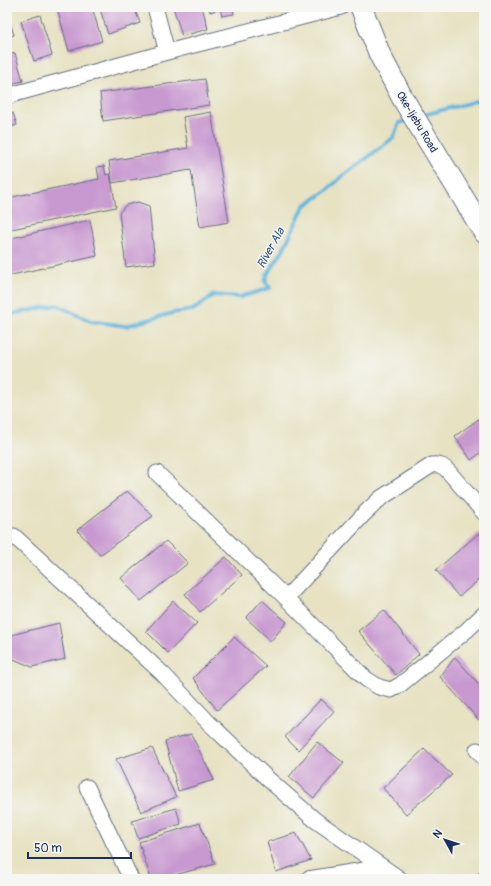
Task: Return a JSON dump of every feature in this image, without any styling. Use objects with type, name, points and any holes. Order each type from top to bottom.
[{"type":"main road","name":"Oke-Ijebu Road","points":[[361,7],[380,55],[414,118],[484,232]]},
{"type":"street","points":[[155,7],[167,52]]},
{"type":"street","points":[[7,96],[167,52],[341,7]]},
{"type":"street","points":[[286,598],[364,514],[381,498],[432,465],[438,464],[443,466],[484,513]]},
{"type":"street","points":[[157,473],[286,598],[366,679],[379,687],[391,690],[400,686],[484,614]]},
{"type":"street","points":[[14,536],[163,674],[209,723],[268,780],[315,820],[400,879]]},
{"type":"street","points":[[88,787],[131,879]]},
{"type":"street","points":[[308,879],[383,867]]},
{"type":"building","points":[[92,7],[102,41],[69,51],[57,8]]},
{"type":"building","points":[[96,7],[134,7],[140,23],[108,34],[100,9],[97,10]]},
{"type":"building","points":[[173,7],[202,7],[208,29],[182,36]]},
{"type":"building","points":[[209,7],[240,8],[233,9],[234,14],[222,16],[220,9],[210,12]]},
{"type":"building","points":[[7,12],[14,35],[7,37]]},
{"type":"building","points":[[40,15],[52,55],[34,61],[21,21]]},
{"type":"building","points":[[7,46],[10,54],[15,53],[23,81],[7,85]]},
{"type":"building","points":[[205,79],[209,105],[103,121],[100,93]]},
{"type":"building","points":[[211,112],[229,222],[200,227],[191,170],[112,183],[109,161],[188,148],[183,117]]},
{"type":"building","points":[[13,113],[17,125],[7,128],[7,114]]},
{"type":"building","points":[[104,166],[106,175],[110,174],[116,207],[7,230],[7,198],[99,179],[97,167]]},
{"type":"building","points":[[138,202],[149,206],[155,263],[126,267],[119,213],[126,205]]},
{"type":"building","points":[[90,220],[97,256],[7,276],[7,239]]},
{"type":"building","points":[[484,415],[484,450],[471,460],[455,436]]},
{"type":"building","points":[[127,491],[153,516],[100,555],[77,530]]},
{"type":"building","points":[[479,533],[484,539],[484,575],[459,597],[436,570]]},
{"type":"building","points":[[166,541],[188,563],[141,601],[121,578]]},
{"type":"building","points":[[226,557],[242,575],[200,612],[185,594]]},
{"type":"building","points":[[262,600],[287,622],[271,641],[246,618]]},
{"type":"building","points":[[173,601],[197,623],[168,653],[146,631]]},
{"type":"building","points":[[384,610],[419,654],[396,675],[358,631]]},
{"type":"building","points":[[59,623],[65,659],[32,667],[9,657],[7,650],[7,636]]},
{"type":"building","points":[[234,637],[266,666],[217,710],[193,678]]},
{"type":"building","points":[[455,657],[484,690],[484,715],[479,720],[440,677]]},
{"type":"building","points":[[321,699],[334,711],[298,750],[285,737]]},
{"type":"building","points":[[191,734],[214,780],[178,791],[165,741]]},
{"type":"building","points":[[317,742],[344,763],[314,798],[289,777]]},
{"type":"building","points":[[152,748],[176,797],[141,812],[116,759]]},
{"type":"building","points":[[424,749],[452,775],[406,814],[383,788]]},
{"type":"building","points":[[176,808],[181,824],[138,838],[132,821]]},
{"type":"building","points":[[200,823],[215,864],[161,879],[151,879],[139,842]]},
{"type":"building","points":[[296,833],[311,860],[276,872],[267,842]]},
{"type":"building","points":[[480,872],[484,876],[484,879],[471,879]]},
{"type":"waterway","name":"River Ala","points":[[421,116],[484,98]]},
{"type":"waterway","name":"River Ala","points":[[7,315],[57,305],[90,321],[126,326],[173,313],[193,310],[214,295],[240,297],[270,288],[265,281],[268,273],[282,252],[304,206],[326,191],[344,175],[393,138],[399,123],[409,120]]}]
